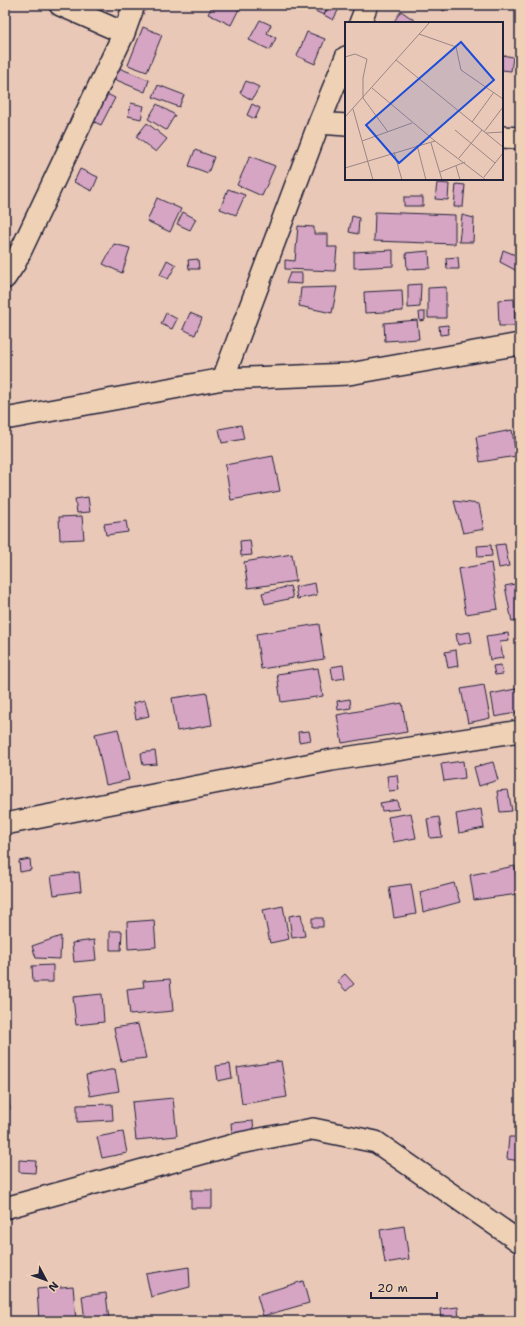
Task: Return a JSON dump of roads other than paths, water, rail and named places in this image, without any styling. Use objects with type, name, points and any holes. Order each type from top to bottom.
[{"type":"street","points":[[60,5],[124,33]]},
{"type":"street","points":[[8,267],[124,33],[134,5]]},
{"type":"street","points":[[360,22],[367,5]]},
{"type":"street","points":[[223,378],[319,123],[345,59]]},
{"type":"street","points":[[319,123],[345,125]]},
{"type":"street","points":[[503,137],[520,138]]},
{"type":"street","points":[[5,419],[223,378],[349,374],[520,344]]},
{"type":"street","points":[[5,824],[332,760],[520,731]]},
{"type":"street","points":[[5,1208],[240,1143],[313,1129],[376,1142],[520,1242]]}]
